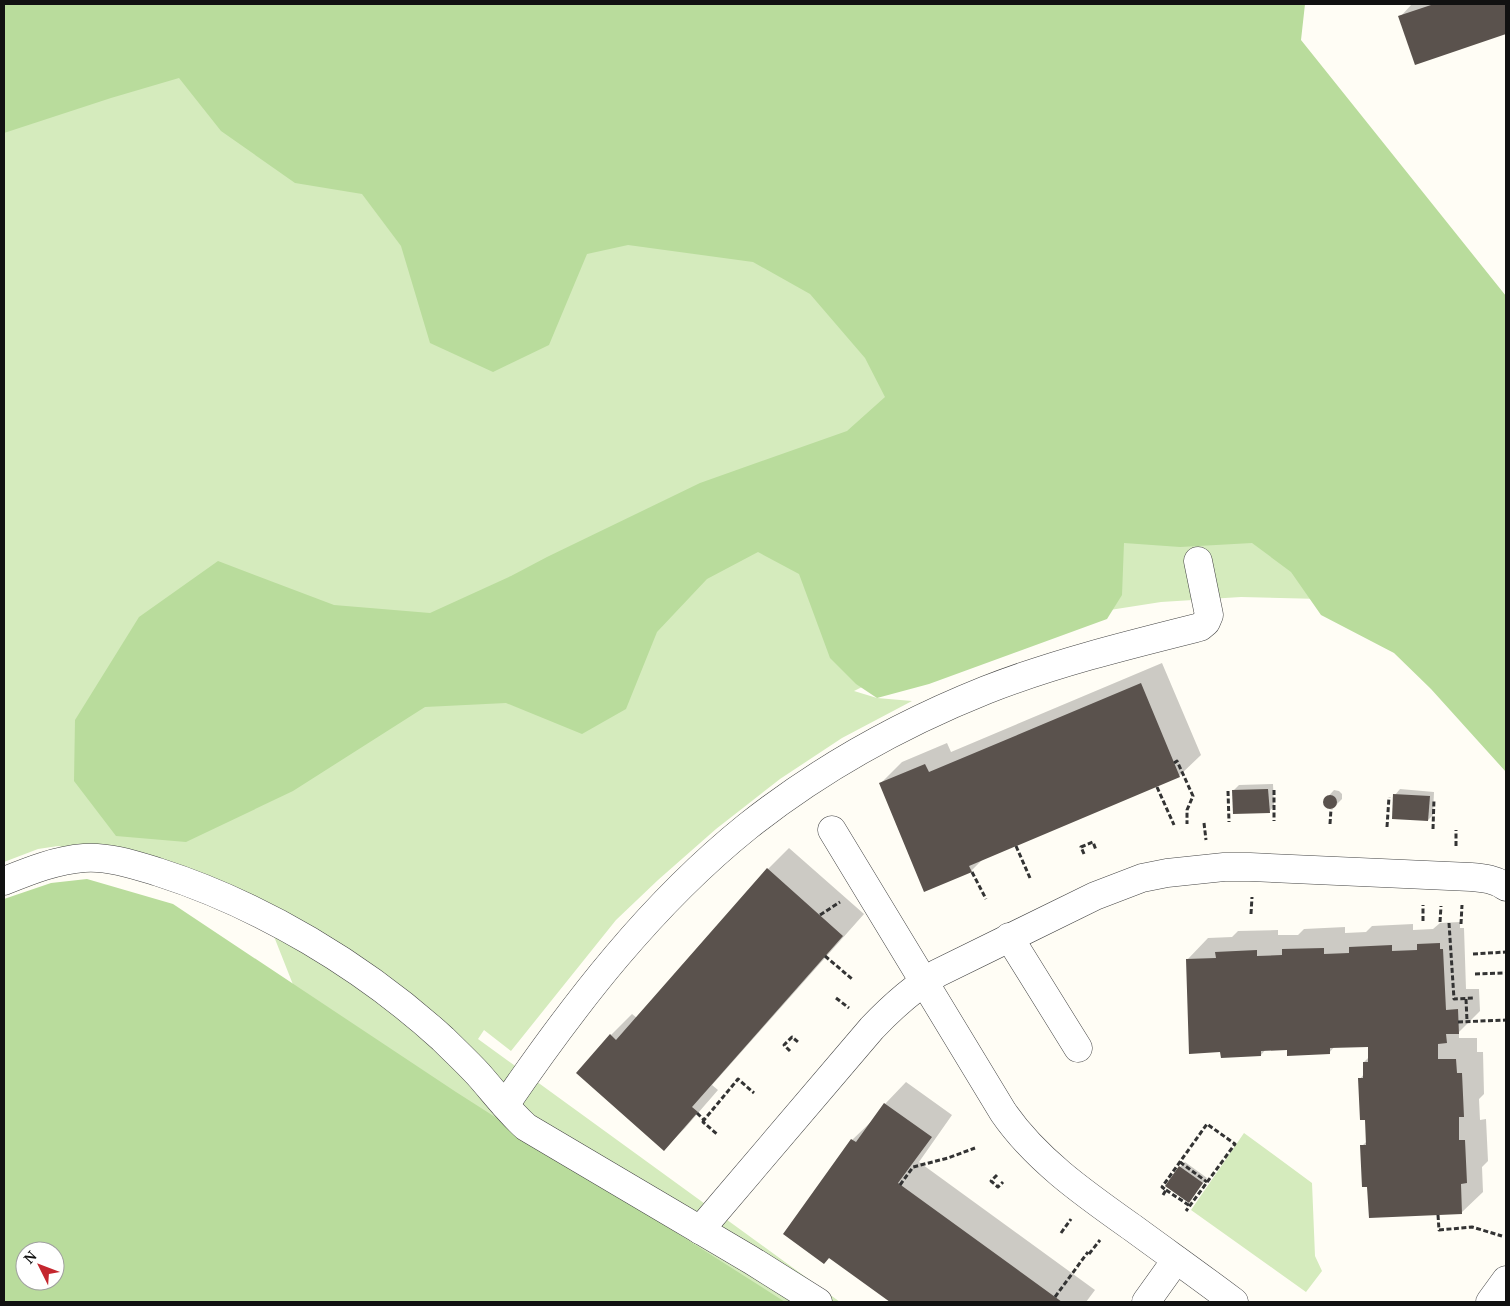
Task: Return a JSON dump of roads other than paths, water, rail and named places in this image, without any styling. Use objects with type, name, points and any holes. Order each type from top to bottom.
[{"type":"street","points":[[504,1105],[558,1029],[622,949],[666,901],[748,826],[783,800],[877,740],[945,708],[987,690],[1071,661],[1200,627],[1210,615],[1198,561]]},
{"type":"street","points":[[832,830],[1003,1112],[1023,1139],[1082,1191],[1234,1302]]},
{"type":"street","points":[[4,881],[38,868],[85,858],[112,860],[139,866],[175,878],[252,910],[310,941],[378,987],[441,1038],[470,1065],[504,1105],[526,1127],[818,1302]]},
{"type":"street","points":[[700,1230],[872,1028],[898,1002],[923,982],[938,973],[1095,896],[1142,878],[1167,873],[1224,867],[1450,876],[1488,879],[1497,881],[1506,887]]},
{"type":"street","points":[[1010,937],[1078,1048]]},
{"type":"street","points":[[1146,1302],[1176,1260]]},
{"type":"street","points":[[1490,1302],[1506,1280]]}]
